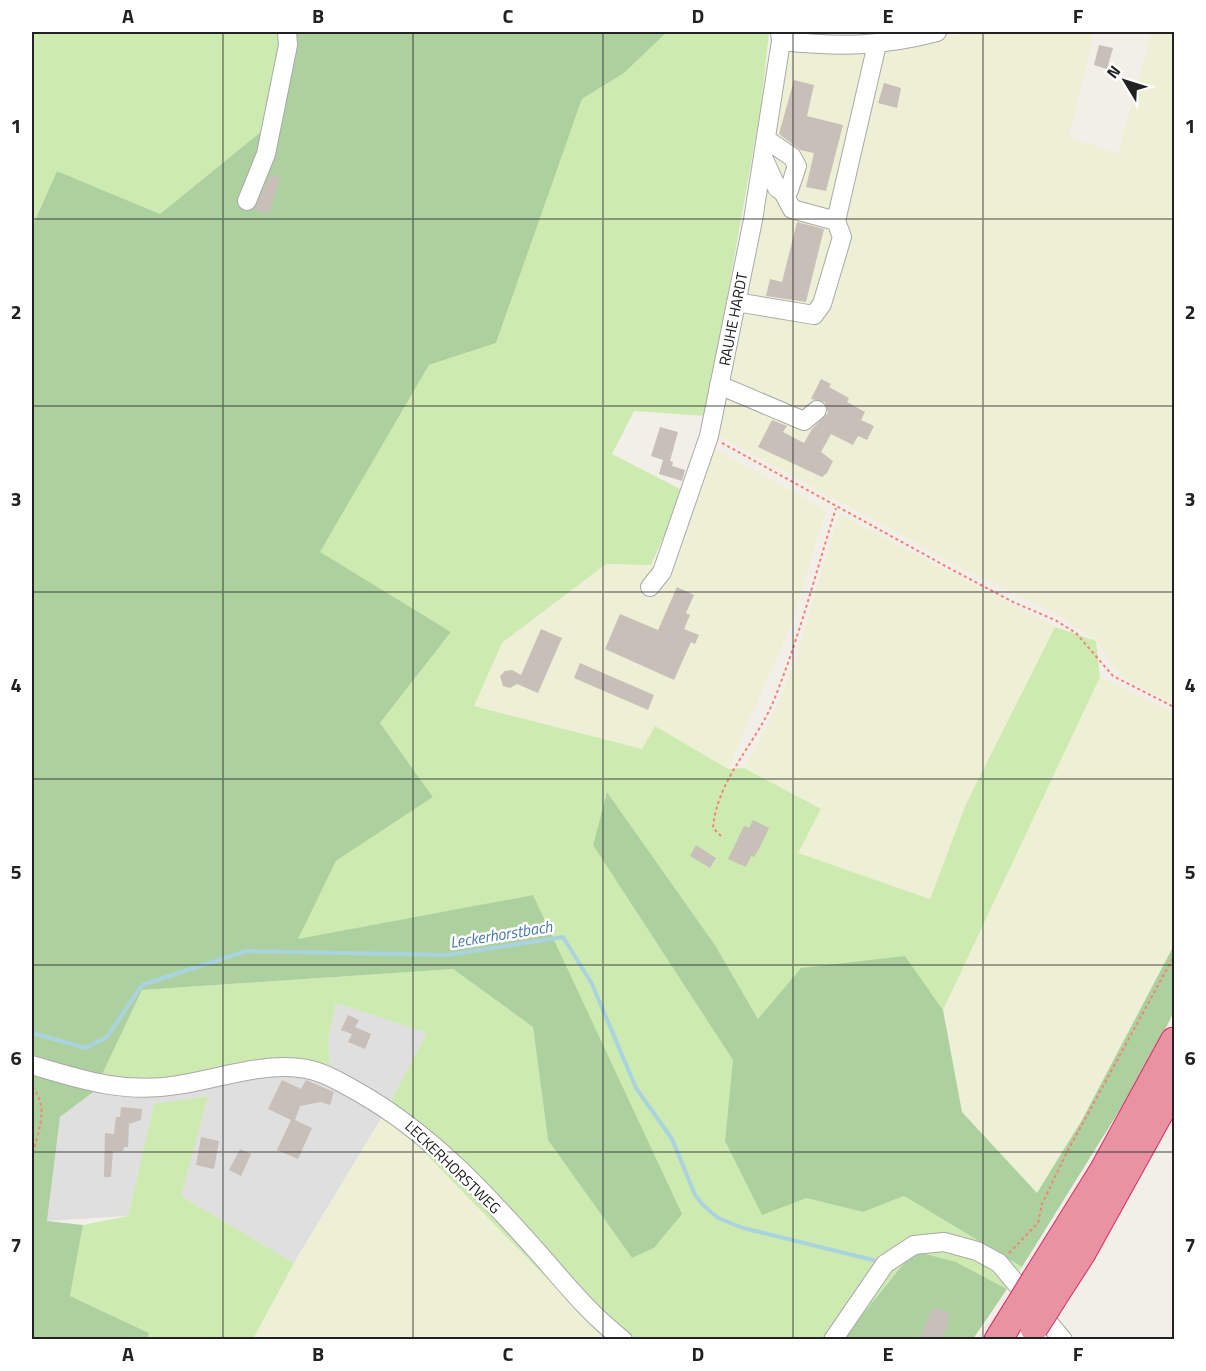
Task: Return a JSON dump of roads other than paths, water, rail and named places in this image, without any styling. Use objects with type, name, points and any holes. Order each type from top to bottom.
[{"type":"highway","points":[[998,1340],[1026,1326],[1103,1171],[1174,1041]]},
{"type":"highway","points":[[1082,1253],[1174,1087]]},
{"type":"highway","points":[[1044,1289],[1082,1253],[1123,1207]]},
{"type":"street","points":[[247,201],[266,154],[288,45],[287,32]]},
{"type":"street","name":"RAUHE HARDT","points":[[650,587],[662,572],[709,436],[764,148],[780,36],[839,47],[877,44],[937,32]]},
{"type":"street","points":[[736,302],[814,315],[822,304],[842,237],[836,221],[877,44]]},
{"type":"street","points":[[764,148],[777,188],[783,192],[792,209],[836,221]]},
{"type":"street","points":[[764,148],[792,157],[797,166],[789,190],[783,192]]},
{"type":"street","points":[[719,385],[804,421],[817,410]]},
{"type":"street","name":"LECKERHORSTWEG","points":[[32,1065],[101,1085],[124,1087],[177,1086],[250,1071],[285,1068],[307,1069],[336,1079],[401,1117],[417,1130],[497,1207],[589,1310],[622,1340]]},
{"type":"street","points":[[833,1340],[885,1264],[914,1245],[944,1242],[977,1251],[999,1263],[1063,1340]]},
{"type":"waterway","name":"Leckerhorstbach","points":[[32,1033],[86,1048],[107,1037],[142,985],[246,951],[448,955],[563,937],[592,984],[636,1088],[672,1139],[695,1195],[703,1205],[718,1218],[743,1228],[873,1260]]}]
